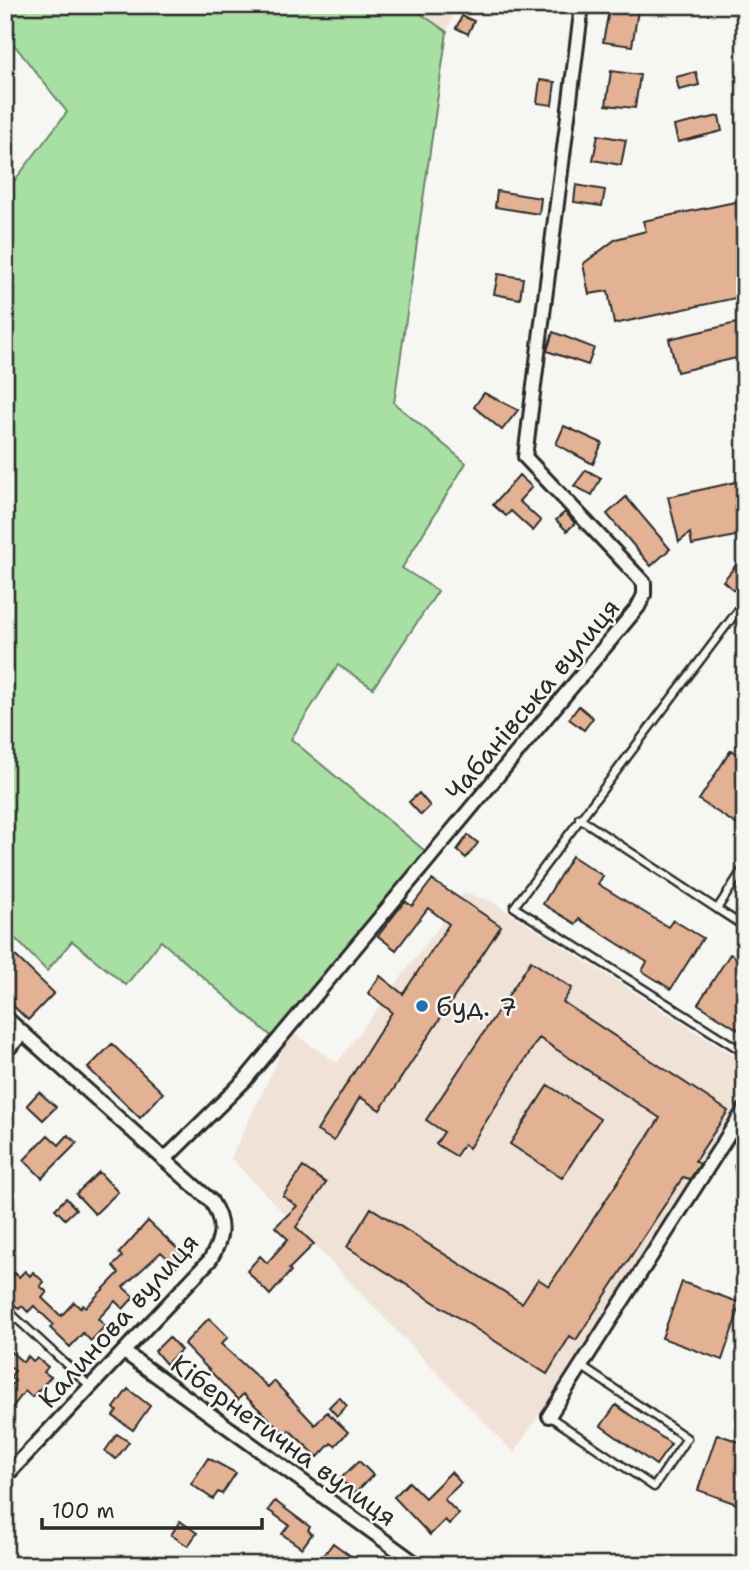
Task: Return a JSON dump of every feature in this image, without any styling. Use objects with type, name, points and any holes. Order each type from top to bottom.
[{"type":"street","name":"Чабанівська вулиця","points":[[164,1160],[245,1080],[638,607],[644,596],[644,583],[525,457],[582,5]]},
{"type":"street","points":[[5,1017],[164,1160]]},
{"type":"street","points":[[5,1052],[23,1034]]},
{"type":"street","points":[[549,1416],[745,1109]]},
{"type":"street","name":"Калинова вулиця","points":[[5,1477],[210,1260],[218,1247],[221,1217],[211,1201],[164,1160]]},
{"type":"street","name":"Кібернетична вулиця","points":[[124,1352],[418,1565]]},
{"type":"lane","points":[[745,601],[513,907],[745,1053]]},
{"type":"lane","points":[[579,818],[745,927]]},
{"type":"lane","points":[[717,909],[745,866]]},
{"type":"lane","points":[[5,1308],[91,1387]]},
{"type":"lane","points":[[549,1416],[654,1487],[687,1438],[581,1366]]},
{"type":"shaded area","points":[[405,5],[457,5],[447,32]]},
{"type":"shaded area","points":[[464,893],[491,901],[745,1063],[745,1100],[514,1453],[231,1158],[291,1032],[337,1063]]},
{"type":"green space","points":[[5,5],[408,5],[447,32],[394,403],[466,463],[402,568],[438,591],[373,688],[338,665],[291,739],[431,856],[277,1041],[161,941],[126,985],[72,941],[47,971],[5,928],[5,193],[67,112],[5,33]]},
{"type":"green space","points":[[745,1149],[745,1221],[734,1166]]},
{"type":"building","points":[[610,5],[639,5],[632,46],[603,42]]},
{"type":"building","points":[[462,16],[474,21],[468,34],[456,28]]},
{"type":"building","points":[[611,71],[640,75],[635,108],[606,105]]},
{"type":"building","points":[[696,72],[699,85],[679,90],[676,77]]},
{"type":"building","points":[[540,80],[555,82],[552,105],[537,103]]},
{"type":"building","points":[[719,116],[722,131],[678,142],[674,126]]},
{"type":"building","points":[[598,135],[626,140],[621,165],[593,160]]},
{"type":"building","points":[[576,185],[605,190],[602,206],[574,202]]},
{"type":"building","points":[[497,191],[541,198],[539,214],[495,207]]},
{"type":"building","points":[[745,200],[745,296],[614,324],[608,291],[589,294],[583,264],[616,239],[646,231],[643,221]]},
{"type":"building","points":[[498,274],[523,278],[520,299],[494,294]]},
{"type":"building","points":[[745,321],[745,356],[677,372],[669,339]]},
{"type":"building","points":[[553,332],[594,348],[588,365],[547,351]]},
{"type":"building","points":[[484,393],[518,410],[502,430],[474,407]]},
{"type":"building","points":[[564,426],[602,443],[593,464],[556,444]]},
{"type":"building","points":[[586,470],[601,478],[592,495],[574,486]]},
{"type":"building","points":[[519,475],[532,487],[519,501],[541,521],[533,531],[511,511],[506,516],[493,505]]},
{"type":"building","points":[[745,480],[745,534],[692,545],[690,533],[679,542],[668,497]]},
{"type":"building","points":[[626,497],[670,549],[651,566],[607,514]]},
{"type":"building","points":[[565,512],[575,523],[567,531],[556,520]]},
{"type":"building","points":[[745,554],[745,589],[740,595],[723,581]]},
{"type":"building","points":[[579,706],[593,718],[584,730],[569,719]]},
{"type":"building","points":[[731,750],[745,759],[745,830],[699,800]]},
{"type":"building","points":[[419,793],[430,806],[421,815],[409,802]]},
{"type":"building","points":[[468,835],[478,843],[466,858],[457,850]]},
{"type":"building","points":[[572,856],[603,876],[598,884],[668,927],[673,920],[703,938],[671,989],[642,971],[647,962],[579,919],[576,924],[543,904]]},
{"type":"building","name":"буд. 7","points":[[432,880],[501,926],[380,1110],[360,1097],[334,1141],[317,1131],[392,1012],[368,993],[380,976],[403,994],[449,924],[428,908],[396,950],[378,936],[405,901],[412,906]]},
{"type":"building","points":[[5,946],[54,993],[28,1020],[5,998]]},
{"type":"building","points":[[730,954],[745,963],[745,1034],[698,1004]]},
{"type":"building","points":[[531,961],[572,988],[563,1002],[728,1111],[695,1161],[700,1164],[690,1179],[683,1177],[576,1340],[570,1336],[547,1374],[347,1247],[371,1208],[522,1303],[538,1279],[549,1286],[660,1118],[539,1038],[469,1148],[464,1144],[456,1156],[436,1144],[444,1132],[426,1120]]},
{"type":"building","points":[[112,1044],[163,1093],[140,1118],[88,1068]]},
{"type":"building","points":[[548,1085],[600,1119],[562,1178],[510,1144]]},
{"type":"building","points":[[39,1092],[56,1107],[43,1120],[27,1105]]},
{"type":"building","points":[[48,1135],[59,1145],[68,1135],[77,1143],[42,1178],[24,1160]]},
{"type":"building","points":[[303,1167],[326,1183],[296,1227],[314,1244],[289,1269],[291,1271],[270,1295],[247,1271],[260,1256],[267,1263],[288,1239],[275,1227],[297,1206],[283,1196]]},
{"type":"building","points":[[99,1172],[118,1192],[95,1214],[76,1194]]},
{"type":"building","points":[[66,1198],[76,1209],[65,1219],[55,1209]]},
{"type":"building","points":[[148,1221],[185,1256],[176,1266],[161,1252],[123,1287],[134,1297],[123,1309],[115,1301],[98,1319],[105,1326],[91,1341],[83,1333],[70,1347],[50,1328],[53,1324],[34,1306],[28,1312],[22,1306],[19,1309],[8,1298],[11,1295],[6,1291],[11,1285],[7,1282],[15,1273],[19,1277],[25,1271],[30,1276],[33,1272],[44,1282],[40,1286],[47,1292],[42,1298],[61,1316],[74,1302],[80,1308],[83,1305],[86,1307],[119,1273],[113,1266],[122,1257],[119,1253]]},
{"type":"building","points":[[682,1282],[741,1303],[722,1360],[662,1338]]},
{"type":"building","points":[[209,1318],[228,1337],[221,1344],[268,1387],[274,1381],[315,1425],[327,1412],[348,1432],[335,1446],[331,1443],[318,1457],[289,1430],[285,1434],[243,1394],[238,1400],[184,1344]]},
{"type":"building","points":[[169,1337],[181,1350],[166,1364],[155,1351]]},
{"type":"building","points":[[5,1347],[23,1362],[28,1356],[33,1361],[37,1358],[48,1367],[44,1372],[51,1377],[32,1397],[25,1391],[5,1417],[5,1392],[15,1381],[10,1377],[15,1371],[5,1363]]},
{"type":"building","points":[[128,1389],[150,1406],[133,1430],[113,1416],[117,1411],[114,1408]]},
{"type":"building","points":[[339,1397],[347,1406],[337,1416],[329,1407]]},
{"type":"building","points":[[616,1405],[671,1444],[656,1465],[601,1426]]},
{"type":"building","points":[[117,1434],[129,1442],[116,1459],[105,1451]]},
{"type":"building","points":[[717,1434],[745,1444],[745,1507],[698,1490]]},
{"type":"building","points":[[208,1458],[236,1473],[222,1494],[218,1492],[213,1499],[191,1484]]},
{"type":"building","points":[[359,1461],[373,1475],[355,1493],[340,1479]]},
{"type":"building","points":[[451,1472],[461,1483],[444,1499],[459,1514],[449,1524],[445,1520],[430,1535],[394,1497],[409,1482],[425,1498]]},
{"type":"building","points":[[275,1501],[310,1527],[308,1530],[312,1534],[302,1548],[282,1534],[289,1525],[268,1510]]},
{"type":"building","points":[[180,1521],[197,1533],[188,1546],[171,1535]]},
{"type":"building","points":[[333,1543],[363,1565],[317,1565]]},
{"type":"place","name":"буд. 7","points":[[422,1006]]}]
